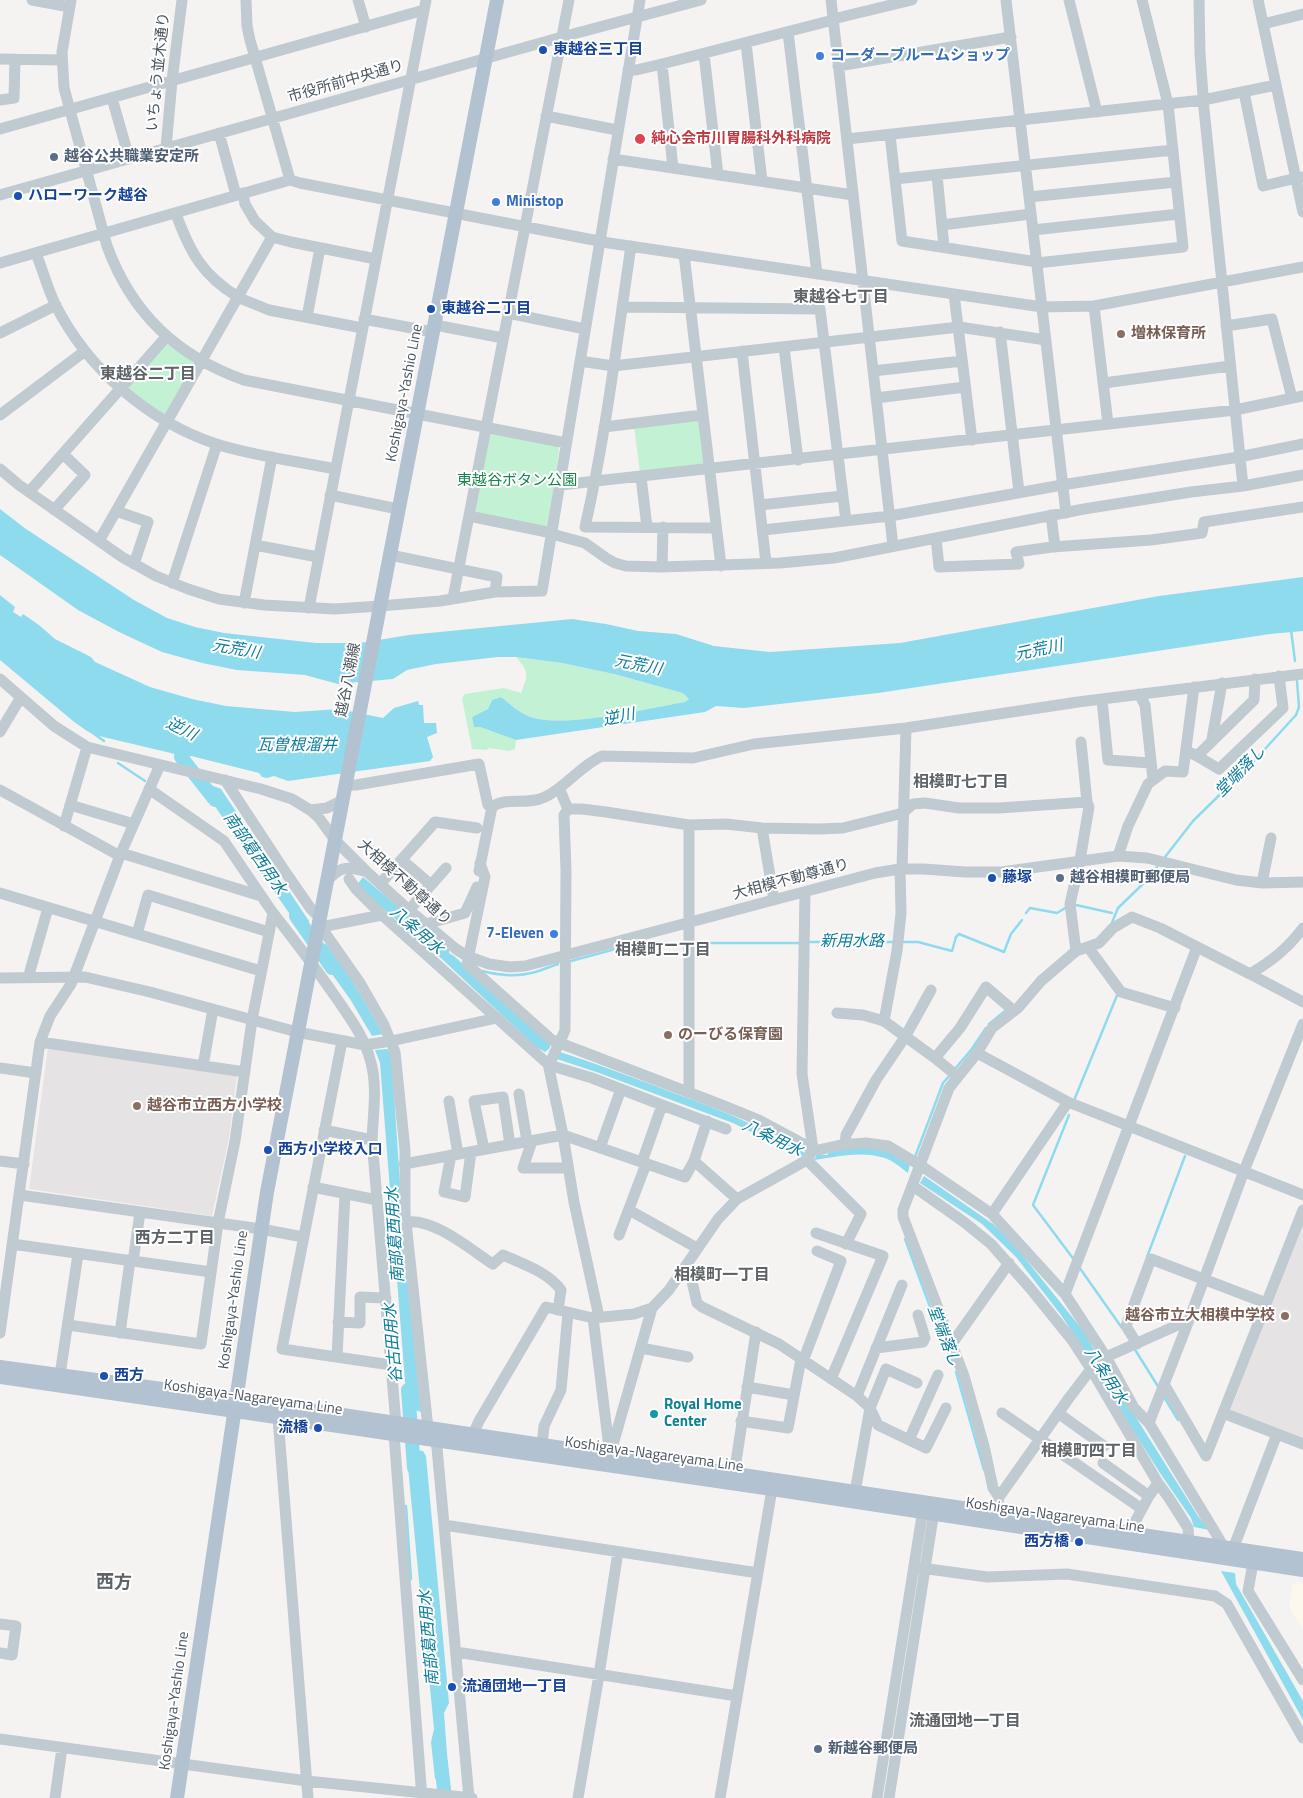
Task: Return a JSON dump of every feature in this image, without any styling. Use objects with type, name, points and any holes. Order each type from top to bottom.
[{"type":"main road","name":"Koshigaya-Yashio Line","points":[[379,611],[497,0]]},
{"type":"main road","name":"越谷八潮線","points":[[335,840],[379,611]]},
{"type":"main road","name":"Koshigaya-Yashio Line","points":[[177,1798],[261,1228],[335,840]]},
{"type":"main road","name":"Koshigaya-Nagareyama Line","points":[[0,1367],[60,1375],[235,1406],[278,1418],[395,1429]]},
{"type":"main road","name":"Koshigaya-Nagareyama Line","points":[[0,1378],[235,1406],[733,1478],[855,1492],[929,1508],[1303,1570]]},
{"type":"main road","name":"Koshigaya-Nagareyama Line","points":[[431,1434],[473,1434],[610,1455],[733,1478],[772,1489],[929,1508],[996,1513],[1303,1559]]},
{"type":"street","points":[[32,0],[70,4],[62,60],[64,88],[113,263],[123,284],[145,315],[186,352],[201,361],[244,380],[566,443]]},
{"type":"street","name":"いちょう並木通り","points":[[166,148],[182,0]]},
{"type":"street","points":[[246,0],[247,26],[290,180]]},
{"type":"street","points":[[358,0],[366,26]]},
{"type":"street","points":[[453,598],[569,0]]},
{"type":"street","points":[[0,470],[54,510],[134,564],[156,576],[207,596],[244,603],[379,611],[495,592],[542,592],[640,0]]},
{"type":"street","name":"市役所前中央通り","points":[[0,195],[486,58],[701,0]]},
{"type":"street","points":[[831,0],[893,546]]},
{"type":"street","points":[[628,70],[636,70],[704,54],[912,0]]},
{"type":"street","points":[[1018,0],[1006,2],[1066,512]]},
{"type":"street","points":[[1069,0],[1097,112]]},
{"type":"street","points":[[890,135],[902,240],[1037,262],[1183,248],[1168,104],[1142,0]]},
{"type":"street","points":[[1199,0],[1203,100],[1243,486]]},
{"type":"street","points":[[1258,0],[1276,85],[1299,177],[1303,212]]},
{"type":"street","points":[[0,129],[366,26],[425,5]]},
{"type":"street","points":[[308,608],[425,5]]},
{"type":"street","points":[[1263,24],[1303,14]]},
{"type":"street","points":[[788,32],[817,274]]},
{"type":"street","points":[[838,66],[1010,37]]},
{"type":"street","points":[[746,43],[762,181]]},
{"type":"street","points":[[704,54],[718,175]]},
{"type":"street","points":[[0,59],[62,60]]},
{"type":"street","points":[[0,100],[14,98],[15,60]]},
{"type":"street","points":[[662,64],[674,168]]},
{"type":"street","points":[[847,139],[1203,100],[1276,85]]},
{"type":"street","points":[[1244,92],[1263,186],[1299,177]]},
{"type":"street","points":[[112,98],[129,158]]},
{"type":"street","points":[[546,116],[617,130]]},
{"type":"street","points":[[219,133],[239,194],[255,221],[272,237],[376,260]]},
{"type":"street","points":[[895,179],[1173,150]]},
{"type":"street","points":[[613,159],[853,195]]},
{"type":"street","points":[[937,175],[944,247]]},
{"type":"street","points":[[0,263],[290,180],[599,241],[1042,307],[1094,306],[1303,267]]},
{"type":"street","points":[[1029,197],[1176,182]]},
{"type":"street","points":[[176,214],[185,240],[199,264],[220,285],[238,297],[269,310],[307,317],[434,328],[503,338]]},
{"type":"street","points":[[942,225],[1031,214]]},
{"type":"street","points":[[1033,230],[1179,214]]},
{"type":"street","points":[[99,541],[272,237]]},
{"type":"street","points":[[631,246],[614,366],[595,482],[585,527],[716,528]]},
{"type":"street","points":[[307,317],[320,248]]},
{"type":"street","points":[[36,253],[56,305],[85,350],[121,388],[167,422],[217,444],[335,469]]},
{"type":"street","points":[[684,254],[689,309],[721,566]]},
{"type":"street","points":[[954,294],[972,440]]},
{"type":"street","points":[[0,333],[56,305]]},
{"type":"street","points":[[1094,306],[1108,424]]},
{"type":"street","points":[[622,307],[820,309],[846,521]]},
{"type":"street","points":[[508,313],[585,329]]},
{"type":"street","points":[[560,486],[1235,410],[1297,397],[1272,319],[1226,326]]},
{"type":"street","points":[[580,360],[614,366],[959,327],[1046,340]]},
{"type":"street","points":[[1000,332],[1014,436],[1019,492]]},
{"type":"street","points":[[29,492],[167,336]]},
{"type":"street","points":[[784,347],[798,460]]},
{"type":"street","points":[[0,415],[85,350]]},
{"type":"street","points":[[742,351],[766,563]]},
{"type":"street","points":[[873,371],[962,361]]},
{"type":"street","points":[[1104,383],[1230,366]]},
{"type":"street","points":[[876,398],[965,387]]},
{"type":"street","points":[[604,427],[702,414]]},
{"type":"street","points":[[172,582],[217,444]]},
{"type":"street","points":[[763,530],[890,516],[1062,484],[1239,457],[1303,444]]},
{"type":"street","points":[[54,510],[85,475],[63,454]]},
{"type":"street","points":[[244,603],[272,457]]},
{"type":"street","points":[[469,516],[552,533],[584,544],[615,563],[626,566],[721,566],[834,558],[1066,512],[1243,486],[1303,475]]},
{"type":"street","points":[[641,477],[647,527]]},
{"type":"street","points":[[330,495],[398,509]]},
{"type":"street","points":[[760,505],[842,496]]},
{"type":"street","points":[[936,538],[939,567],[1019,564],[1016,552],[1055,547],[1150,540],[1202,533],[1204,522],[1303,507]]},
{"type":"street","points":[[116,512],[148,522],[134,564]]},
{"type":"street","points":[[1051,516],[1055,547]]},
{"type":"street","points":[[662,567],[663,527]]},
{"type":"street","points":[[255,545],[318,557]]},
{"type":"street","points":[[390,555],[497,577],[495,592]]},
{"type":"street","points":[[426,924],[466,913],[478,882],[492,807],[501,802],[531,802],[545,796],[559,788],[590,762],[602,756],[693,758],[762,743],[906,728],[1078,702],[1279,676],[1302,675]]},
{"type":"street","points":[[1185,750],[1220,770],[1282,708],[1279,676]]},
{"type":"street","name":"大相模不動尊通り","points":[[0,679],[63,733],[87,747],[284,796],[310,810],[319,818],[335,840],[409,910],[467,956],[489,964],[510,967],[525,966],[805,892],[901,869],[1001,872],[1118,856],[1159,861],[1236,880],[1262,883],[1303,882]]},
{"type":"street","points":[[1197,756],[1212,739],[1254,700],[1255,679]]},
{"type":"street","points":[[1212,739],[1222,683]]},
{"type":"street","points":[[1118,856],[1128,826],[1148,784],[1165,771],[1183,772],[1194,687]]},
{"type":"street","points":[[1144,694],[1153,780]]},
{"type":"street","points":[[0,731],[21,697]]},
{"type":"street","points":[[1102,700],[1108,760],[1150,763]]},
{"type":"street","points":[[884,1021],[901,913],[906,728]]},
{"type":"street","points":[[1076,951],[1070,904],[1089,808],[1081,742]]},
{"type":"street","points":[[64,826],[87,747]]},
{"type":"street","points":[[347,782],[356,785],[479,764],[488,805],[492,807]]},
{"type":"street","points":[[0,1333],[40,1042],[50,1016],[74,976],[120,854],[160,765]]},
{"type":"street","points":[[0,1739],[307,1781],[423,1795],[470,1798],[444,1526],[431,1434],[407,1222],[395,1052],[360,983],[225,780]]},
{"type":"street","points":[[559,788],[568,809]]},
{"type":"street","points":[[149,789],[224,841],[273,913],[311,961],[349,1016],[365,1044],[371,1061],[374,1087],[372,1140],[392,1365],[395,1429],[423,1795]]},
{"type":"street","points":[[0,790],[64,826],[120,854],[261,896]]},
{"type":"street","points":[[310,810],[327,808],[343,800]]},
{"type":"street","points":[[568,809],[606,812],[690,825],[726,824],[762,828],[843,828],[903,813],[913,804],[925,803],[958,808],[999,808],[1087,802]]},
{"type":"street","points":[[70,805],[134,824]]},
{"type":"street","points":[[568,809],[564,815],[566,870],[565,1030],[548,1068],[563,1135],[596,1317],[610,1455]]},
{"type":"street","points":[[380,884],[435,822],[477,828]]},
{"type":"street","points":[[689,1092],[688,924],[690,825]]},
{"type":"street","points":[[762,828],[774,900]]},
{"type":"street","points":[[1262,883],[1271,838]]},
{"type":"street","points":[[402,860],[430,884]]},
{"type":"street","points":[[480,864],[485,877],[471,947],[467,956],[467,964],[552,1040],[759,1120],[810,1154],[861,1214],[846,1244]]},
{"type":"street","points":[[326,883],[335,872],[347,867],[366,871]]},
{"type":"street","points":[[409,910],[446,868]]},
{"type":"street","points":[[349,879],[356,890],[382,915],[497,1018],[550,1062],[726,1129]]},
{"type":"street","points":[[805,892],[802,1074],[810,1154]]},
{"type":"street","points":[[0,893],[261,971]]},
{"type":"street","points":[[137,934],[148,895],[269,932]]},
{"type":"street","points":[[30,977],[30,971],[48,908]]},
{"type":"street","points":[[68,1325],[201,1344],[218,1223],[235,1141],[252,1020],[273,913]]},
{"type":"street","points":[[319,922],[382,915]]},
{"type":"street","points":[[999,1497],[993,1488],[975,1412],[964,1376],[903,1217],[903,1210],[954,1074],[976,1053],[992,1028],[1014,1011],[1041,981],[1076,951],[1099,943],[1113,928],[1132,917],[1160,928],[1303,1002]]},
{"type":"street","points":[[1250,974],[1270,962],[1291,944],[1303,928]]},
{"type":"street","points":[[1088,947],[1121,992],[1175,1008]]},
{"type":"street","points":[[1065,1294],[1198,948]]},
{"type":"street","points":[[0,978],[86,976],[297,1032],[365,1044],[391,1041],[497,1018]]},
{"type":"street","points":[[935,1058],[960,1028],[986,988],[1014,1011]]},
{"type":"street","points":[[845,1145],[846,1135],[876,1080],[905,1037],[931,990]]},
{"type":"street","points":[[203,1066],[213,1009]]},
{"type":"street","points":[[837,1013],[863,1015],[884,1021],[954,1074]]},
{"type":"street","points":[[1148,1423],[1189,1320],[1244,1171],[1303,1024]]},
{"type":"street","points":[[342,1041],[282,1349],[392,1365]]},
{"type":"street","points":[[40,1042],[244,1072]]},
{"type":"street","points":[[976,1053],[1068,1102],[1303,1195]]},
{"type":"street","points":[[0,1068],[36,1073]]},
{"type":"street","points":[[600,1148],[621,1089]]},
{"type":"street","points":[[519,1094],[530,1141],[523,1168],[568,1168]]},
{"type":"street","points":[[484,1149],[474,1101],[503,1097],[510,1145]]},
{"type":"street","points":[[449,1101],[454,1155],[444,1192],[465,1196],[471,1152]]},
{"type":"street","points":[[992,1214],[1068,1102]]},
{"type":"street","points":[[619,1235],[629,1210],[662,1105]]},
{"type":"street","points":[[404,1164],[563,1135],[684,1177],[694,1161],[708,1122]]},
{"type":"street","points":[[324,1130],[372,1140]]},
{"type":"street","points":[[610,1455],[652,1308],[669,1290],[718,1218],[737,1199],[818,1150],[866,1143],[888,1146],[964,1222],[991,1244],[1009,1263],[1072,1340],[1098,1363],[1148,1423],[1228,1548]]},
{"type":"street","points":[[0,1161],[24,1164]]},
{"type":"street","points":[[694,1161],[737,1199]]},
{"type":"street","points":[[917,1175],[992,1214],[1065,1294],[1158,1484],[1188,1528],[1189,1543]]},
{"type":"street","points":[[313,1187],[377,1200]]},
{"type":"street","points":[[336,1357],[345,1194]]},
{"type":"street","points":[[20,1195],[261,1228],[303,1237]]},
{"type":"street","points":[[629,1210],[698,1248]]},
{"type":"street","points":[[1164,1384],[1206,1456],[1303,1210]]},
{"type":"street","points":[[120,1333],[140,1212]]},
{"type":"street","points":[[407,1222],[414,1221],[432,1226],[493,1264],[503,1254],[554,1281],[560,1290],[563,1311],[561,1390],[544,1426],[542,1445]]},
{"type":"street","points":[[816,1233],[883,1256],[831,1379]]},
{"type":"street","points":[[12,1244],[211,1272]]},
{"type":"street","points":[[741,1422],[788,1428],[802,1360],[841,1262],[817,1251]]},
{"type":"street","points":[[60,1375],[78,1254]]},
{"type":"street","points":[[1136,1344],[1126,1326],[1151,1259],[1266,1303]]},
{"type":"street","points":[[951,1346],[1009,1263]]},
{"type":"street","points":[[688,1264],[697,1303],[779,1344],[857,1396],[870,1408],[878,1425],[926,1448],[946,1408]]},
{"type":"street","points":[[857,1396],[902,1285]]},
{"type":"street","points":[[338,1322],[360,1323],[360,1297],[386,1298]]},
{"type":"street","points":[[473,1434],[546,1307],[596,1317],[634,1314],[652,1308]]},
{"type":"street","points":[[876,1348],[923,1342],[925,1338],[918,1314]]},
{"type":"street","points":[[996,1513],[999,1497],[1058,1413],[1098,1363],[1189,1320]]},
{"type":"street","points":[[733,1478],[756,1332]]},
{"type":"street","points":[[640,1348],[688,1356]]},
{"type":"street","points":[[855,1492],[870,1408],[886,1369],[917,1382]]},
{"type":"street","points":[[910,1440],[938,1376]]},
{"type":"street","points":[[747,1387],[794,1395]]},
{"type":"street","points":[[1058,1413],[1104,1446]]},
{"type":"street","points":[[1223,1413],[1303,1444]]},
{"type":"street","points":[[1002,1414],[1142,1509]]},
{"type":"street","points":[[278,1418],[308,1798]]},
{"type":"street","points":[[1228,1548],[1277,1434]]},
{"type":"street","points":[[1103,1463],[1148,1496]]},
{"type":"street","points":[[1129,1533],[1148,1496],[1158,1484]]},
{"type":"street","points":[[720,1798],[772,1489]]},
{"type":"street","points":[[888,1798],[929,1508]]},
{"type":"street","points":[[444,1526],[758,1574]]},
{"type":"street","points":[[578,1798],[618,1552]]},
{"type":"street","points":[[1253,1563],[1248,1591],[1298,1660],[1303,1680]]},
{"type":"street","points":[[920,1568],[987,1577],[1067,1574],[1215,1596],[1227,1604],[1303,1738]]},
{"type":"street","points":[[877,1798],[920,1568]]},
{"type":"street","points":[[0,1624],[16,1626],[12,1655],[0,1653]]},
{"type":"street","points":[[456,1652],[737,1696]]},
{"type":"street","points":[[56,1798],[62,1748]]},
{"type":"shaded area","name":"越谷市立西方小学校","points":[[48,1047],[237,1074],[229,1138],[212,1216],[29,1189]]},
{"type":"shaded area","name":"越谷市立大相模中学校","points":[[1303,1222],[1303,1441],[1233,1413],[1231,1409]]},
{"type":"shaded area","points":[[1293,1583],[1303,1584],[1303,1629],[1289,1607]]},
{"type":"green space","points":[[164,344],[170,345],[193,361],[194,367],[168,413],[162,414],[129,391],[129,385]]},
{"type":"green space","points":[[699,421],[704,464],[640,473],[634,426]]},
{"type":"green space","name":"東越谷ボタン公園","points":[[492,432],[557,445],[559,450],[548,525],[543,528],[472,511],[487,436]]},
{"type":"green space","points":[[516,657],[562,663],[614,674],[684,693],[689,699],[685,702],[627,713],[580,720],[558,721],[526,715],[501,697],[492,700],[488,709],[472,717],[474,727],[480,727],[516,740],[515,749],[509,751],[489,748],[486,750],[472,749],[462,698],[465,694],[504,688],[521,693],[526,678],[526,671]]},
{"type":"water","points":[[0,509],[26,529],[134,600],[167,618],[195,627],[224,633],[316,643],[360,643],[409,635],[572,619],[638,631],[676,634],[714,646],[770,652],[900,643],[1159,596],[1303,577],[1303,631],[1270,634],[878,693],[744,708],[716,706],[705,712],[516,740],[480,727],[474,727],[472,717],[488,709],[492,700],[501,697],[526,715],[558,721],[580,720],[627,713],[685,702],[689,699],[683,693],[614,674],[562,663],[516,657],[498,657],[436,664],[407,670],[393,679],[338,684],[305,675],[237,670],[162,652],[78,610],[0,555]]},
{"type":"water","name":"瓦曽根溜井","points":[[0,595],[15,607],[13,612],[21,617],[23,614],[55,639],[91,657],[95,662],[150,687],[192,699],[226,706],[295,712],[339,709],[383,718],[394,708],[418,701],[419,705],[423,705],[424,723],[436,723],[437,733],[427,737],[433,757],[430,761],[288,781],[274,776],[262,777],[259,773],[191,756],[184,759],[179,758],[175,754],[99,736],[87,731],[73,721],[0,660]]},
{"type":"water","points":[[208,784],[221,789],[309,921],[305,936],[205,792],[204,785]]},
{"type":"water","name":"八条用水","points":[[363,877],[449,950],[449,953],[551,1044],[549,1049],[545,1052],[536,1047],[428,946],[356,886]]},
{"type":"water","points":[[323,943],[327,945],[352,980],[383,1034],[372,1036],[350,999],[321,959]]},
{"type":"water","points":[[387,1049],[390,1052],[392,1063],[402,1214],[421,1412],[407,1407],[405,1399],[380,1063],[375,1050]]},
{"type":"water","name":"八条用水","points":[[560,1052],[728,1114],[760,1128],[805,1153],[802,1157],[733,1123],[557,1059]]},
{"type":"water","points":[[869,1146],[890,1152],[910,1164],[908,1173],[885,1158],[873,1155],[848,1155],[814,1160],[817,1154],[827,1155],[831,1150]]},
{"type":"water","points":[[924,1176],[993,1224],[1012,1242],[1085,1333],[1098,1357],[1091,1361],[1061,1315],[1016,1257],[982,1224],[920,1183]]},
{"type":"water","name":"八条用水","points":[[1103,1365],[1198,1516],[1209,1530],[1194,1527],[1191,1518],[1096,1372]]},
{"type":"water","points":[[408,1449],[423,1451],[426,1456],[449,1703],[444,1713],[449,1780],[435,1779],[431,1742],[434,1729],[407,1457]]},
{"type":"water","points":[[1221,1571],[1235,1573],[1236,1584],[1303,1701],[1303,1720]]},
{"type":"waterway","name":"堂端落し","points":[[1291,630],[1295,661]]},
{"type":"waterway","name":"堂端落し","points":[[1165,857],[1193,821],[1254,761],[1296,715],[1299,707],[1297,681]]},
{"type":"waterway","name":"谷古田用水","points":[[90,731],[104,741]]},
{"type":"waterway","name":"南部葛西用水","points":[[184,741],[181,757],[215,800]]},
{"type":"waterway","name":"谷古田用水","points":[[118,763],[145,781]]},
{"type":"waterway","name":"堂端落し","points":[[1111,925],[1118,908],[1147,880],[1157,867]]},
{"type":"waterway","name":"新用水路","points":[[1076,905],[1112,913]]},
{"type":"waterway","name":"新用水路","points":[[1026,913],[1030,908],[1057,913],[1067,907]]},
{"type":"waterway","name":"南部葛西用水","points":[[296,916],[332,968]]},
{"type":"waterway","name":"新用水路","points":[[903,942],[918,942],[952,951],[956,937],[959,934],[1004,952],[1011,934],[1022,920]]},
{"type":"waterway","name":"新用水路","points":[[644,942],[667,943]]},
{"type":"waterway","name":"新用水路","points":[[809,942],[895,942]]},
{"type":"waterway","name":"新用水路","points":[[692,943],[801,943]]},
{"type":"waterway","name":"新用水路","points":[[571,961],[619,948]]},
{"type":"waterway","name":"新用水路","points":[[482,971],[519,975],[558,964]]},
{"type":"waterway","points":[[1075,1098],[1118,993]]},
{"type":"waterway","name":"堂端落し","points":[[989,1024],[1005,1011]]},
{"type":"waterway","name":"堂端落し","points":[[954,1070],[986,1028]]},
{"type":"waterway","name":"堂端落し","points":[[915,1157],[943,1083],[951,1074]]},
{"type":"waterway","points":[[1069,1115],[1033,1205],[1075,1261]]},
{"type":"waterway","points":[[1147,1257],[1185,1156]]},
{"type":"waterway","name":"堂端落し","points":[[905,1239],[954,1366]]},
{"type":"waterway","points":[[1079,1267],[1122,1328]]},
{"type":"waterway","points":[[1134,1348],[1159,1388]]},
{"type":"waterway","name":"堂端落し","points":[[956,1372],[984,1470]]},
{"type":"waterway","name":"南部葛西用水","points":[[408,1390],[414,1468]]},
{"type":"waterway","points":[[1164,1397],[1178,1420]]},
{"type":"waterway","name":"谷古田用水","points":[[406,1506],[411,1579]]},
{"type":"waterway","name":"南部葛西用水","points":[[441,1763],[445,1798]]},
{"type":"place","name":"東越谷三丁目","points":[[543,50]]},
{"type":"place","name":"コーダーブルームショップ","points":[[820,56]]},
{"type":"place","name":"純心会市川胃腸科外科病院","points":[[640,139]]},
{"type":"place","name":"越谷公共職業安定所","points":[[54,157]]},
{"type":"place","name":"ハローワーク越谷","points":[[18,196]]},
{"type":"place","name":"Ministop","points":[[496,202]]},
{"type":"place","name":"東越谷二丁目","points":[[431,309]]},
{"type":"place","name":"増林保育所","points":[[1121,334]]},
{"type":"place","name":"藤塚","points":[[992,878]]},
{"type":"place","name":"越谷相模町郵便局","points":[[1060,878]]},
{"type":"place","name":"7-Eleven","points":[[554,934]]},
{"type":"place","name":"のーびる保育園","points":[[668,1035]]},
{"type":"place","name":"越谷市立西方小学校","points":[[137,1106]]},
{"type":"place","name":"西方小学校入口","points":[[268,1150]]},
{"type":"place","name":"越谷市立大相模中学校","points":[[1285,1316]]},
{"type":"place","name":"西方","points":[[104,1376]]},
{"type":"place","name":"Royal Home Center","points":[[654,1414]]},
{"type":"place","name":"流橋","points":[[318,1428]]},
{"type":"place","name":"西方橋","points":[[1079,1542]]},
{"type":"place","name":"流通団地一丁目","points":[[452,1687]]},
{"type":"place","name":"新越谷郵便局","points":[[818,1749]]},
{"type":"district","name":"東越谷七丁目","points":[[841,298]]},
{"type":"district","name":"東越谷二丁目","points":[[148,375]]},
{"type":"district","name":"相模町七丁目","points":[[961,783]]},
{"type":"district","name":"相模町二丁目","points":[[663,951]]},
{"type":"district","name":"西方二丁目","points":[[175,1239]]},
{"type":"district","name":"相模町一丁目","points":[[722,1276]]},
{"type":"district","name":"相模町四丁目","points":[[1089,1452]]},
{"type":"district","name":"西方","points":[[114,1584]]},
{"type":"district","name":"流通団地一丁目","points":[[965,1722]]},
{"type":"water label","name":"元荒川","points":[[236,650]]},
{"type":"water label","name":"元荒川","points":[[1039,651]]},
{"type":"water label","name":"元荒川","points":[[638,666]]},
{"type":"water label","name":"逆川","points":[[619,718]]},
{"type":"water label","name":"逆川","points":[[181,730]]}]
